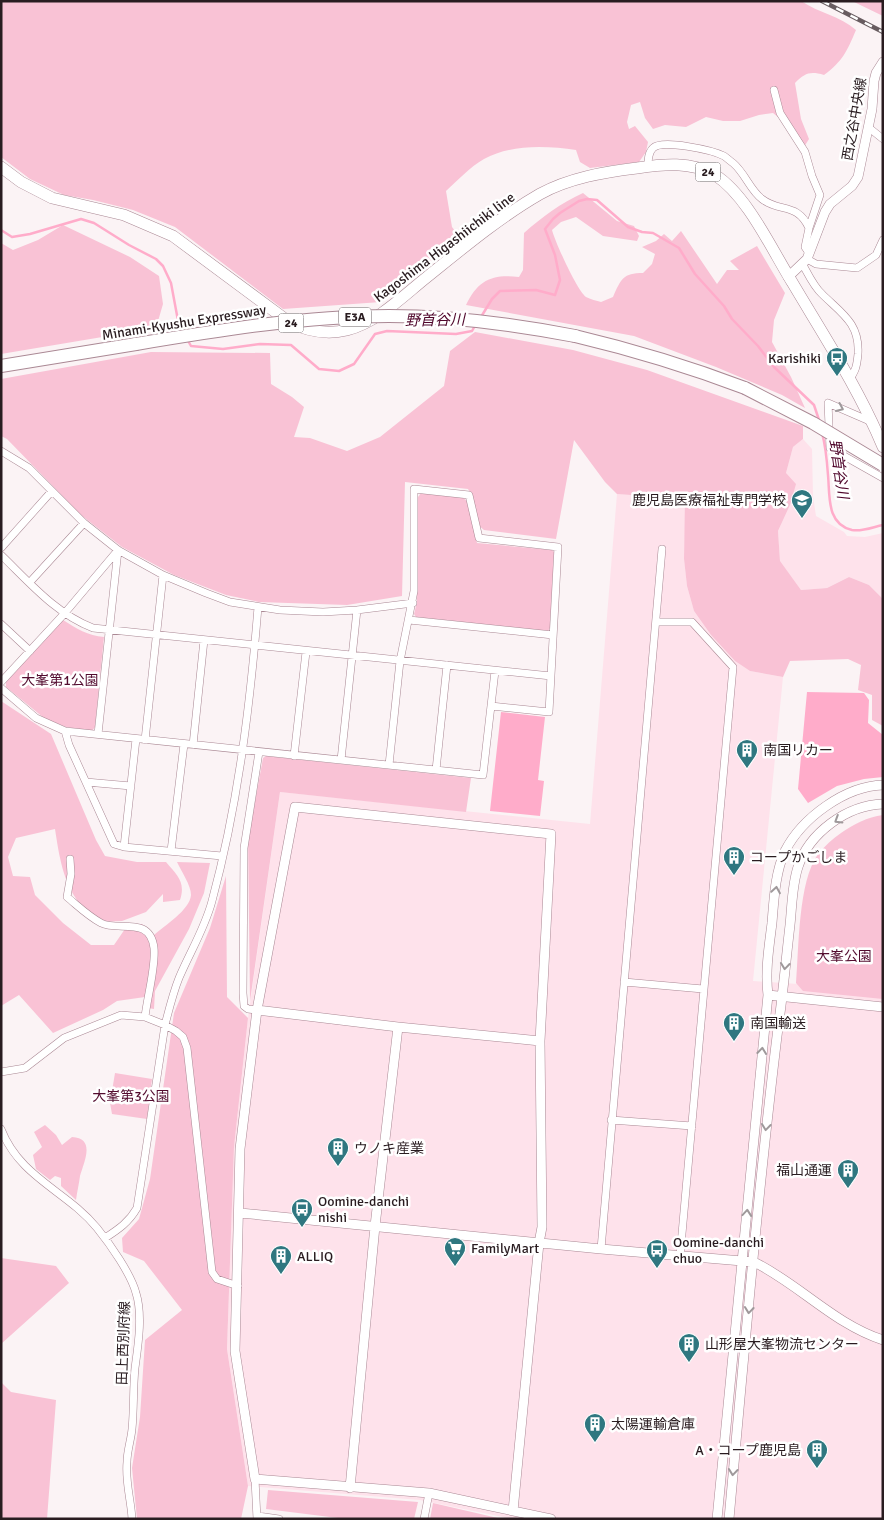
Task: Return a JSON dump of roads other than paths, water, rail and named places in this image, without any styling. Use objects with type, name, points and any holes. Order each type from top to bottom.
[{"type":"highway","name":"Minami-Kyushu Expressway","points":[[1,366],[231,328],[337,317],[390,316],[491,322],[574,336],[643,353],[698,370],[745,388],[813,423],[883,465]]},
{"type":"main road","name":"Kagoshima Higashiichiki line","points":[[1,166],[22,182],[52,198],[124,215],[172,236],[289,322],[302,329],[331,332],[348,330],[380,315],[469,244],[540,194],[576,179],[648,166],[676,165],[701,168],[728,186],[753,218],[850,379],[883,446]]},
{"type":"street","name":"西之谷中央線","points":[[806,259],[830,204],[852,186],[858,176],[872,109],[874,81],[876,73],[883,62]]},
{"type":"street","points":[[774,90],[780,113],[805,152],[820,195],[809,228],[805,247],[806,259],[820,293],[850,321],[856,335],[858,362],[855,374],[850,379]]},
{"type":"street","points":[[868,127],[883,140]]},
{"type":"street","points":[[648,166],[649,153],[654,146],[662,144],[705,149],[724,156],[735,165],[759,197],[767,203],[793,209],[801,215],[809,228]]},
{"type":"street","points":[[806,259],[816,264],[857,268],[876,255],[883,240]]},
{"type":"street","points":[[788,277],[806,259]]},
{"type":"street","points":[[872,422],[828,403],[830,448],[883,478]]},
{"type":"street","points":[[1,451],[29,468],[84,523],[118,550],[163,575],[230,602],[280,610],[323,612],[413,603]]},
{"type":"street","points":[[389,765],[400,661],[413,603],[414,489],[469,495],[480,538],[558,547],[549,712],[491,706]]},
{"type":"street","points":[[1,548],[51,492]]},
{"type":"street","points":[[30,582],[84,523]]},
{"type":"street","points":[[601,1249],[662,549]]},
{"type":"street","points":[[1,682],[64,614],[118,550]]},
{"type":"street","points":[[98,734],[118,550]]},
{"type":"street","points":[[1,555],[64,614],[93,628],[306,652],[551,676]]},
{"type":"street","points":[[145,740],[163,575]]},
{"type":"street","points":[[105,1238],[122,1227],[137,1208],[165,1025],[180,976],[212,903],[244,751],[258,607]]},
{"type":"street","points":[[341,760],[357,610]]},
{"type":"street","points":[[409,620],[553,635]]},
{"type":"street","points":[[656,622],[692,622],[733,668],[680,1256]]},
{"type":"street","points":[[1,624],[30,650]]},
{"type":"street","points":[[193,745],[204,640]]},
{"type":"street","points":[[294,756],[306,652]]},
{"type":"street","points":[[436,770],[447,665]]},
{"type":"street","points":[[1,688],[36,718],[64,731],[483,775],[495,671]]},
{"type":"street","points":[[64,731],[114,844],[124,847],[222,856]]},
{"type":"street","points":[[124,847],[136,739]]},
{"type":"street","points":[[171,852],[184,744]]},
{"type":"street","points":[[259,752],[244,848],[244,1006],[248,1009],[398,1027],[540,1041]]},
{"type":"street","points":[[86,782],[131,786]]},
{"type":"street","points":[[717,1519],[768,995],[766,977],[775,889],[785,852],[804,825],[824,807],[839,798],[858,790],[883,785]]},
{"type":"street","points":[[728,1519],[754,1262],[763,1148],[793,889],[798,867],[806,850],[822,832],[834,821],[860,808],[883,804]]},
{"type":"street","points":[[279,1519],[258,1518],[255,1479],[235,1351],[240,1214],[240,1149],[257,1010],[295,807],[552,834],[540,1041],[542,1227],[513,1511]]},
{"type":"street","points":[[70,859],[72,874],[67,897],[103,924],[135,926],[143,929],[151,938],[154,946],[154,958],[145,1017]]},
{"type":"street","points":[[624,982],[703,989]]},
{"type":"street","points":[[768,995],[883,1007]]},
{"type":"street","points":[[1,1072],[25,1068],[64,1038],[121,1015],[145,1017],[176,1031],[182,1037],[187,1048],[212,1272],[217,1279],[238,1286]]},
{"type":"street","points":[[350,1488],[375,1226],[398,1027]]},
{"type":"street","points":[[611,1120],[692,1126]]},
{"type":"street","name":"田上西別府線","points":[[1,1129],[13,1152],[21,1162],[96,1226],[130,1276],[136,1291],[138,1302],[138,1338],[132,1430],[126,1464],[132,1519]]},
{"type":"street","points":[[240,1214],[754,1262],[770,1270],[849,1326],[883,1340]]},
{"type":"street","points":[[255,1479],[429,1493],[551,1519]]},
{"type":"street","points":[[424,1519],[429,1493]]},
{"type":"waterway","name":"野首谷川","points":[[481,317],[492,299],[500,291],[536,290],[555,295],[560,280],[555,255],[545,229],[560,213],[579,201],[587,199],[597,200],[628,227],[642,232],[653,233],[679,248],[695,274],[724,306],[732,319],[758,346],[774,367],[814,405],[819,420]]},
{"type":"waterway","name":"野首谷川","points":[[1,230],[12,237],[30,234],[81,219],[94,223],[156,259],[163,266],[171,283],[179,326],[183,332]]},
{"type":"waterway","name":"野首谷川","points":[[187,339],[191,346],[223,349],[260,344],[291,345],[319,369],[339,371],[354,364],[375,334],[387,331],[456,334],[472,331],[476,324]]},
{"type":"waterway","name":"野首谷川","points":[[822,433],[831,508],[838,522],[852,530],[864,530],[883,525]]},
{"type":"railway","points":[[822,1],[883,32]]},
{"type":"place","name":"Karishiki","points":[[837,377]]},
{"type":"place","name":"鹿児島医療福祉専門学校","points":[[802,519]]},
{"type":"place","name":"南国リカー","points":[[747,769]]},
{"type":"place","name":"コープかごしま","points":[[734,876]]},
{"type":"place","name":"南国輸送","points":[[734,1042]]},
{"type":"place","name":"ウノキ産業","points":[[338,1167]]},
{"type":"place","name":"福山通運","points":[[848,1189]]},
{"type":"place","name":"Oomine-danchi nishi","points":[[302,1228]]},
{"type":"place","name":"FamilyMart","points":[[455,1267]]},
{"type":"place","name":"Oomine-danchi chuo","points":[[657,1269]]},
{"type":"place","name":"ALLIQ","points":[[281,1275]]},
{"type":"place","name":"山形屋大峯物流センター","points":[[689,1363]]},
{"type":"place","name":"太陽運輸倉庫","points":[[595,1443]]},
{"type":"place","name":"A・コープ鹿児島","points":[[817,1469]]},
{"type":"park label","name":"大峯第1公園","points":[[60,680]]},
{"type":"park label","name":"大峯公園","points":[[844,956]]},
{"type":"park label","name":"大峯第3公園","points":[[131,1096]]}]
